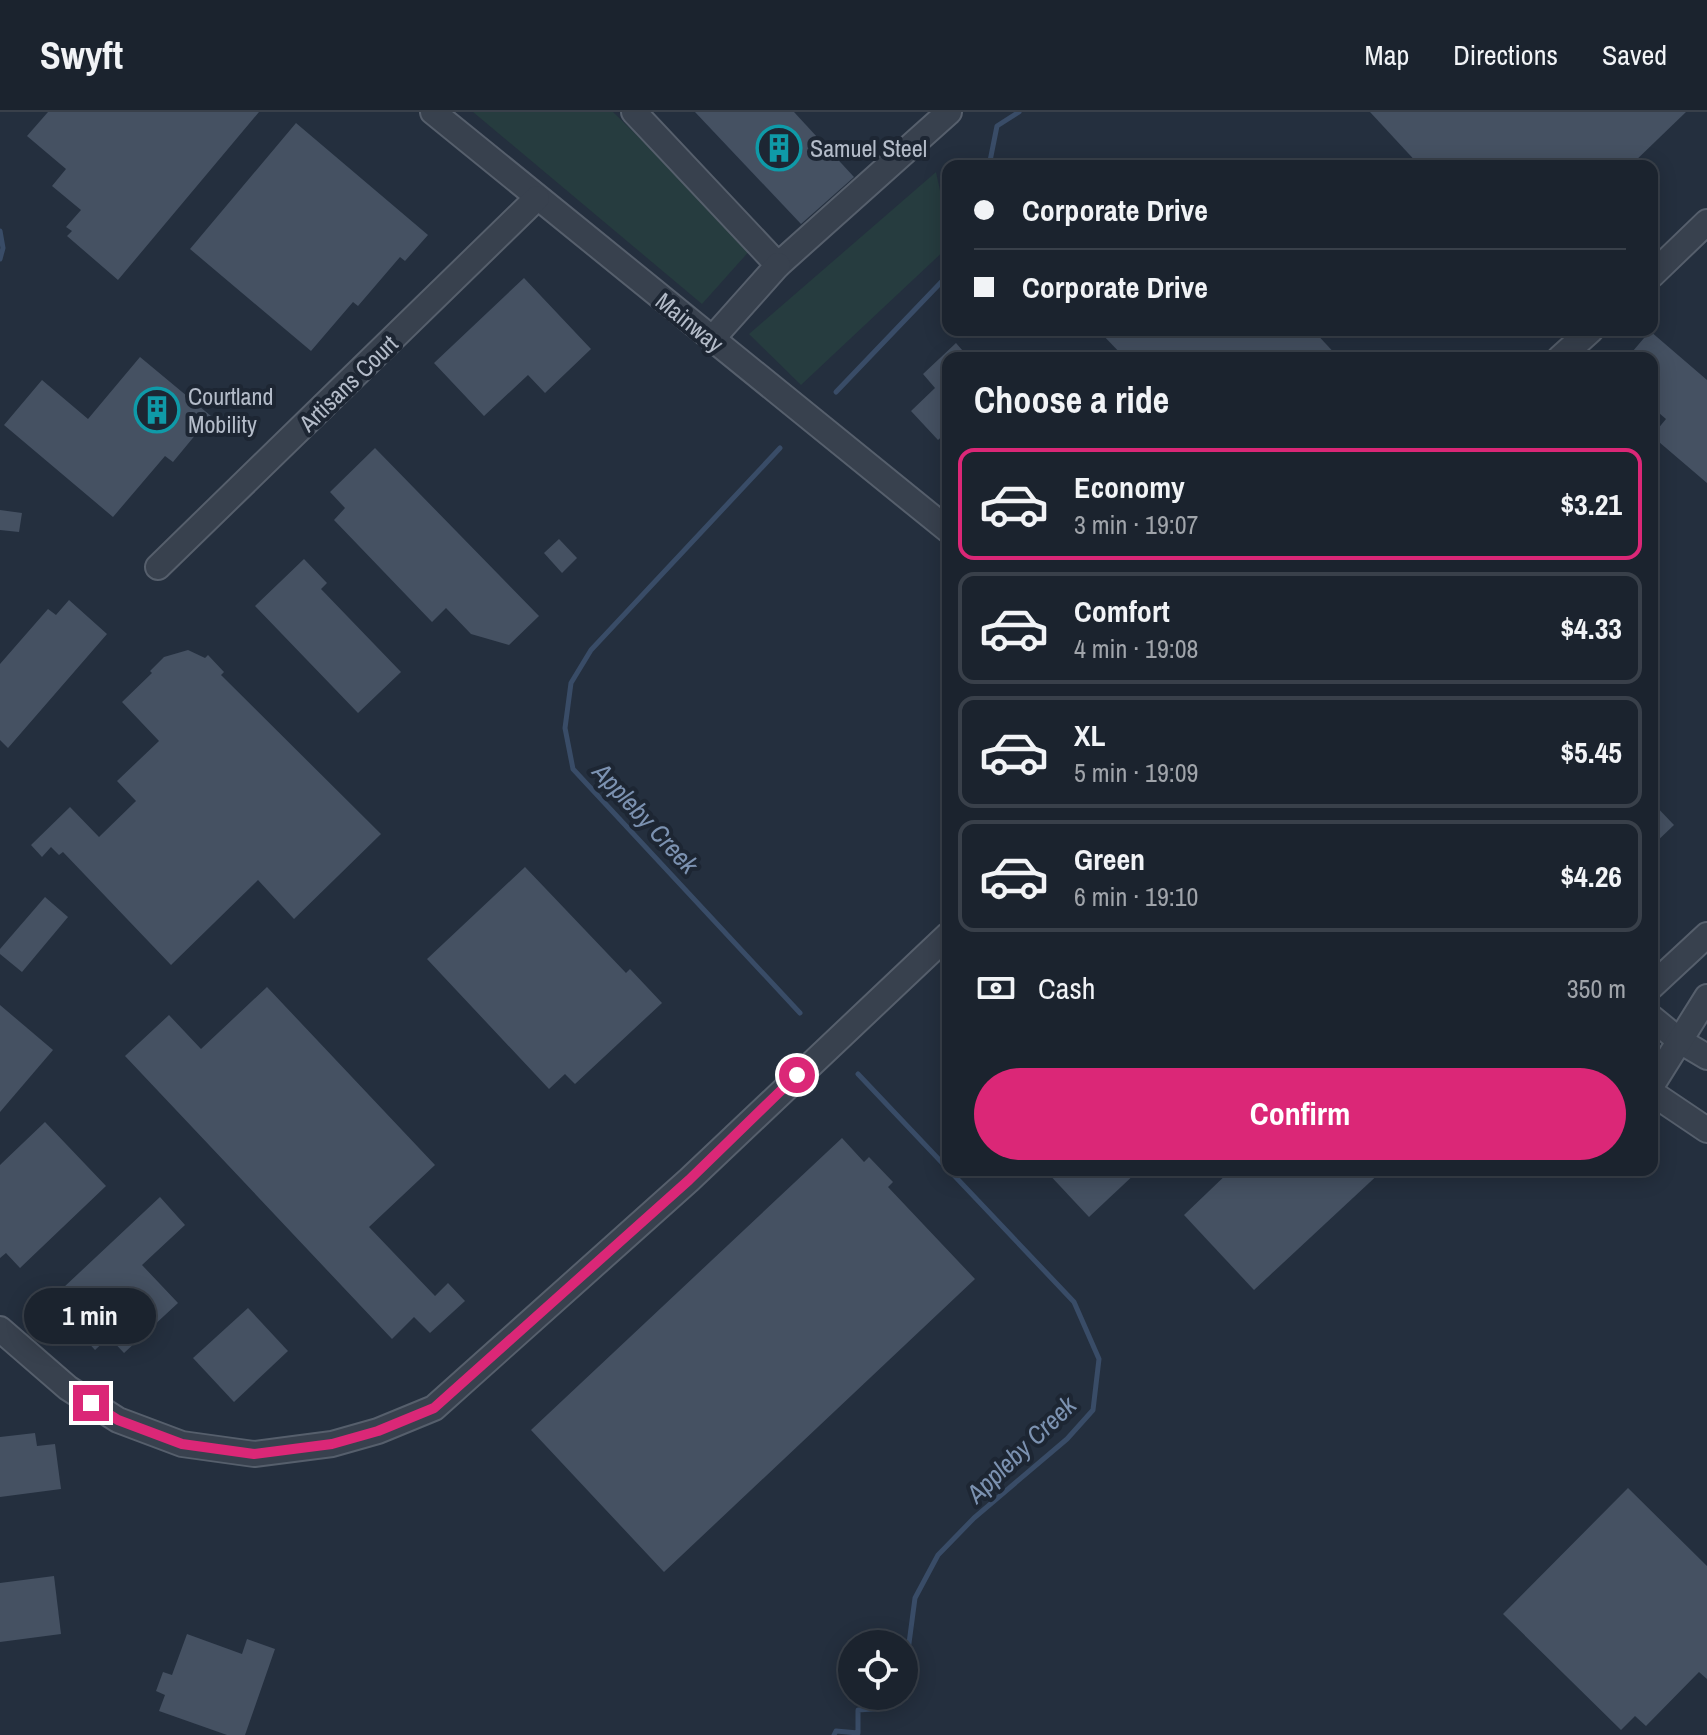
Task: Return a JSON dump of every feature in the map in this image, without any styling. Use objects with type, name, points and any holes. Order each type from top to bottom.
[{"type":"street","name":"Mainway","points":[[433,112],[942,525]]},
{"type":"street","points":[[634,112],[778,265]]},
{"type":"street","points":[[712,339],[778,265],[949,112]]},
{"type":"street","name":"Artisans Court","points":[[158,567],[537,198]]},
{"type":"street","points":[[1658,269],[1707,222]]},
{"type":"street","points":[[1567,352],[1584,336]]},
{"type":"street","points":[[1658,980],[1707,935]]},
{"type":"street","points":[[0,1329],[68,1388],[109,1414],[182,1444],[254,1454],[332,1444],[378,1431],[434,1408],[689,1180],[942,941]]},
{"type":"street","points":[[1658,1076],[1706,1002]]},
{"type":"street","points":[[1658,1023],[1707,1057]]},
{"type":"street","points":[[1658,1097],[1707,1130]]},
{"type":"green space","points":[[473,112],[613,112],[752,248],[702,304]]},
{"type":"green space","points":[[936,172],[942,200],[942,253],[801,385],[749,334]]},
{"type":"building","points":[[48,112],[259,112],[118,280],[67,236],[72,231],[66,227],[81,210],[52,186],[66,169],[27,136]]},
{"type":"building","name":"Samuel Steel","points":[[695,112],[794,112],[854,177],[801,224]]},
{"type":"building","points":[[1370,112],[1686,112],[1636,160],[1414,160]]},
{"type":"building","points":[[296,123],[428,235],[405,261],[400,257],[358,306],[353,302],[311,351],[190,249]]},
{"type":"building","points":[[524,278],[591,349],[545,393],[528,375],[484,416],[434,363]]},
{"type":"building","points":[[1104,336],[1319,336],[1333,352],[1119,352]]},
{"type":"building","points":[[1646,336],[1656,336],[1707,380],[1707,483],[1658,441],[1658,429],[1666,419],[1658,412],[1658,352],[1632,352]]},
{"type":"building","points":[[956,343],[964,352],[946,352]]},
{"type":"building","points":[[942,356],[942,436],[938,440],[911,411],[935,388],[923,374]]},
{"type":"building","points":[[140,357],[211,416],[173,462],[165,456],[113,517],[4,425],[42,380],[88,419]]},
{"type":"building","points":[[375,448],[539,616],[509,645],[471,634],[446,608],[432,622],[334,520],[345,508],[330,492]]},
{"type":"building","points":[[0,510],[22,513],[19,532],[0,530]]},
{"type":"building","points":[[559,539],[577,558],[562,573],[544,553]]},
{"type":"building","points":[[304,559],[327,583],[321,589],[401,672],[358,713],[255,606]]},
{"type":"building","points":[[69,600],[107,634],[8,748],[0,740],[0,664],[48,609],[56,615]]},
{"type":"building","points":[[188,650],[205,658],[208,655],[224,672],[221,675],[381,834],[294,919],[258,880],[171,965],[63,852],[59,855],[51,847],[42,857],[31,845],[70,807],[99,837],[136,801],[117,781],[159,741],[122,702],[164,657]]},
{"type":"building","points":[[1658,808],[1674,825],[1658,840]]},
{"type":"building","points":[[525,867],[626,973],[630,969],[662,1003],[575,1084],[565,1074],[549,1089],[427,959]]},
{"type":"building","points":[[45,897],[68,917],[22,972],[0,954],[0,949]]},
{"type":"building","points":[[267,987],[435,1165],[369,1227],[435,1296],[448,1283],[465,1301],[430,1333],[414,1317],[392,1339],[125,1056],[169,1015],[201,1049]]},
{"type":"building","points":[[0,1005],[53,1050],[0,1112]]},
{"type":"building","points":[[45,1122],[106,1186],[20,1268],[6,1253],[0,1258],[0,1165]]},
{"type":"building","points":[[842,1138],[864,1162],[869,1157],[893,1182],[888,1187],[975,1279],[664,1572],[531,1430]]},
{"type":"building","points":[[1051,1176],[1133,1176],[1089,1217]]},
{"type":"building","points":[[1225,1176],[1377,1176],[1254,1290],[1184,1215]]},
{"type":"building","points":[[160,1197],[185,1225],[142,1265],[178,1303],[124,1353],[109,1337],[95,1350],[55,1306],[68,1293],[63,1288]]},
{"type":"building","points":[[248,1308],[288,1351],[234,1402],[193,1358]]},
{"type":"building","points":[[35,1433],[37,1446],[55,1444],[61,1489],[0,1497],[0,1437]]},
{"type":"building","points":[[1628,1488],[1707,1566],[1707,1679],[1699,1672],[1646,1726],[1635,1716],[1621,1730],[1503,1614]]},
{"type":"building","points":[[54,1576],[61,1634],[0,1642],[0,1583]]},
{"type":"building","points":[[187,1634],[242,1654],[247,1639],[275,1649],[245,1735],[227,1735],[159,1711],[165,1695],[156,1691],[163,1672],[172,1675]]},
{"type":"waterway","name":"Appleby Creek","points":[[990,160],[997,126],[1019,112]]},
{"type":"waterway","name":"Appleby Creek","points":[[0,231],[3,248],[0,259]]},
{"type":"waterway","name":"Appleby Creek","points":[[836,392],[942,281]]},
{"type":"waterway","name":"Appleby Creek","points":[[780,448],[591,650],[571,683],[565,728],[573,769],[800,1013]]},
{"type":"waterway","name":"Appleby Creek","points":[[858,1074],[942,1163]]},
{"type":"waterway","name":"Appleby Creek","points":[[911,1630],[915,1598],[938,1555],[974,1518],[1067,1439],[1093,1410],[1099,1359],[1074,1302],[955,1176]]},
{"type":"waterway","name":"Appleby Creek","points":[[834,1735],[836,1731],[858,1733],[858,1710]]},
{"type":"place","name":"Samuel Steel","points":[[779,148]]},
{"type":"place","name":"Courtland Mobility","points":[[157,410]]},
{"type":"route","points":[[91,1403],[118,1420],[182,1444],[254,1454],[332,1444],[378,1431],[434,1408],[689,1180],[797,1075]]}]
